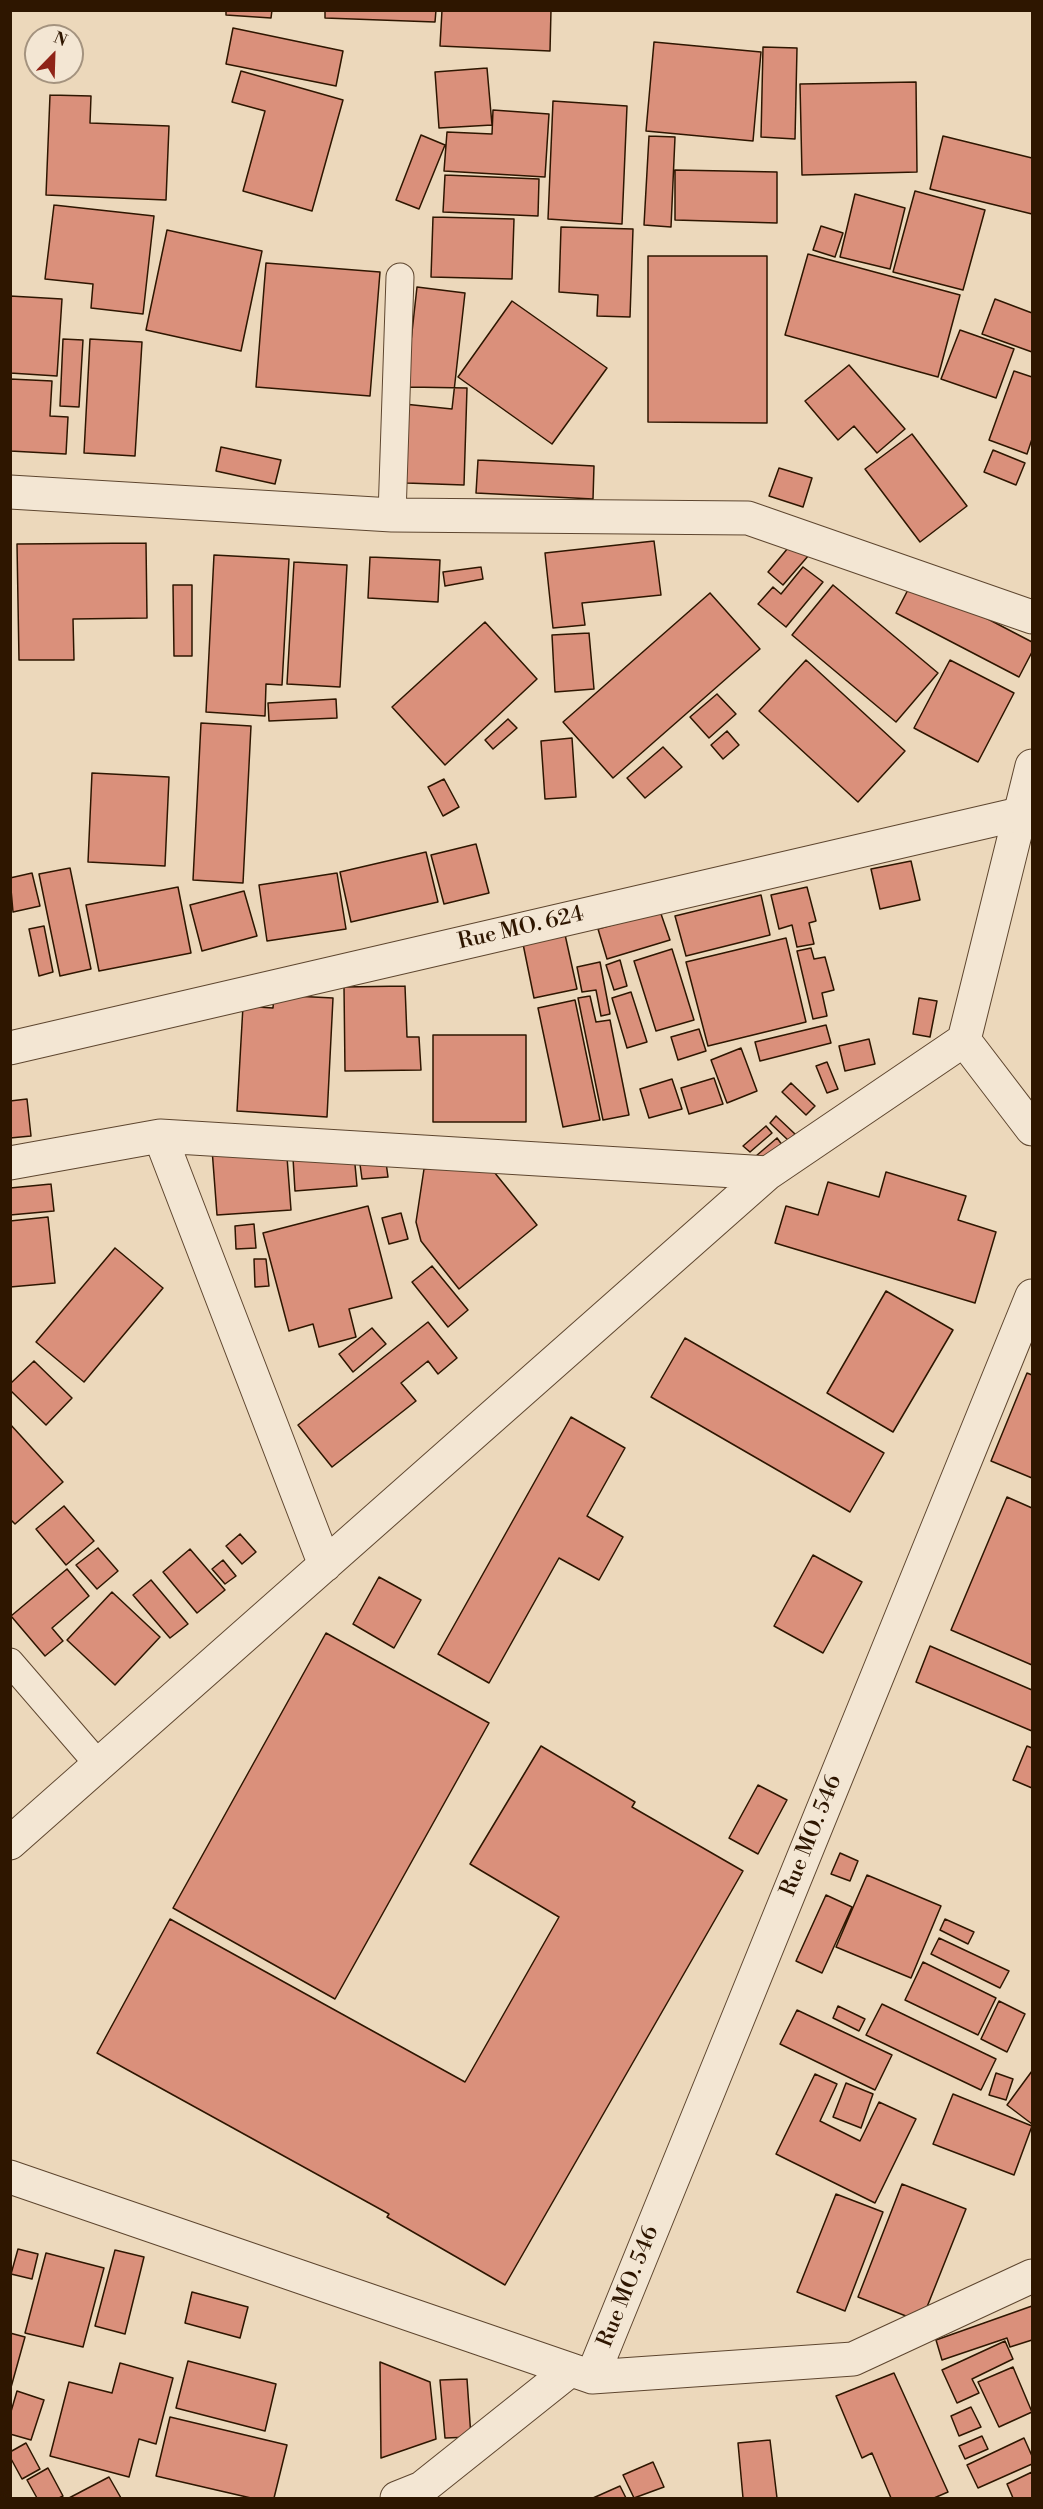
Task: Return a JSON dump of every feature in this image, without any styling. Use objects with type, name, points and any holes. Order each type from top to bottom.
[{"type":"street","points":[[10,492],[392,516],[748,519],[1032,617]]},
{"type":"street","points":[[10,1843],[768,1173],[964,1041],[1026,812],[1032,766]]},
{"type":"street","name":"Rue MO. 624","points":[[10,1048],[1026,812]]},
{"type":"street","points":[[964,1041],[1032,1129]]},
{"type":"street","points":[[10,1163],[160,1136],[768,1173]]},
{"type":"street","points":[[160,1136],[326,1565]]},
{"type":"street","name":"Rue MO. 546","points":[[581,2373],[1032,1296]]},
{"type":"street","points":[[10,2177],[581,2373],[853,2359],[1032,2276]]},
{"type":"street","points":[[416,2495],[581,2373]]},
{"type":"lane","points":[[392,516],[400,276]]},
{"type":"lane","points":[[10,1662],[99,1765]]},
{"type":"building","points":[[226,10],[272,10],[271,18],[226,15]]},
{"type":"building","points":[[325,10],[436,10],[435,22],[325,18]]},
{"type":"building","points":[[442,10],[551,10],[550,51],[440,46]]},
{"type":"building","points":[[233,28],[343,51],[336,86],[226,64]]},
{"type":"building","points":[[654,42],[761,52],[753,141],[646,131]]},
{"type":"building","points":[[763,47],[797,48],[795,139],[761,137]]},
{"type":"building","points":[[487,68],[492,125],[439,128],[435,72]]},
{"type":"building","points":[[241,71],[343,100],[312,211],[243,191],[265,111],[232,102]]},
{"type":"building","points":[[916,82],[917,172],[802,175],[800,84]]},
{"type":"building","points":[[50,95],[91,96],[90,123],[169,126],[166,200],[46,195]]},
{"type":"building","points":[[553,101],[627,106],[622,224],[548,219]]},
{"type":"building","points":[[493,110],[549,114],[545,177],[444,171],[447,132],[492,134]]},
{"type":"building","points":[[421,135],[445,145],[419,209],[396,200]]},
{"type":"building","points":[[649,136],[675,137],[671,227],[644,225]]},
{"type":"building","points":[[943,136],[1032,158],[1032,214],[930,189]]},
{"type":"building","points":[[675,170],[777,172],[777,223],[675,220]]},
{"type":"building","points":[[445,175],[539,179],[538,216],[443,212]]},
{"type":"building","points":[[915,191],[985,210],[963,290],[893,272]]},
{"type":"building","points":[[855,194],[905,208],[890,269],[840,257]]},
{"type":"building","points":[[54,205],[154,216],[143,314],[91,308],[93,284],[45,279]]},
{"type":"building","points":[[433,217],[514,219],[512,279],[431,277]]},
{"type":"building","points":[[821,226],[843,233],[835,257],[813,250]]},
{"type":"building","points":[[561,227],[633,229],[630,317],[597,316],[598,295],[559,292]]},
{"type":"building","points":[[167,230],[262,251],[241,351],[146,330]]},
{"type":"building","points":[[808,254],[960,295],[938,377],[785,335]]},
{"type":"building","points":[[648,256],[767,256],[767,423],[648,422]]},
{"type":"building","points":[[266,263],[380,272],[370,396],[256,387]]},
{"type":"building","points":[[417,287],[465,293],[452,409],[404,404]]},
{"type":"building","points":[[10,296],[62,299],[57,376],[10,373]]},
{"type":"building","points":[[995,299],[1032,313],[1032,352],[982,334]]},
{"type":"building","points":[[512,301],[607,368],[552,444],[458,377]]},
{"type":"building","points":[[960,330],[1014,349],[996,398],[941,379]]},
{"type":"building","points":[[63,339],[83,340],[79,407],[60,406]]},
{"type":"building","points":[[90,339],[142,342],[135,456],[84,453]]},
{"type":"building","points":[[849,365],[905,429],[877,453],[854,426],[838,440],[805,401]]},
{"type":"building","points":[[1014,371],[1032,377],[1032,439],[1027,454],[989,440]]},
{"type":"building","points":[[10,379],[52,381],[50,416],[68,417],[66,454],[10,451]]},
{"type":"building","points":[[409,387],[467,388],[464,485],[406,483]]},
{"type":"building","points":[[912,434],[967,506],[920,542],[865,469]]},
{"type":"building","points":[[221,447],[281,460],[275,484],[216,471]]},
{"type":"building","points":[[993,450],[1025,463],[1016,485],[984,472]]},
{"type":"building","points":[[478,460],[594,466],[593,499],[476,493]]},
{"type":"building","points":[[779,468],[812,478],[803,507],[769,496]]},
{"type":"building","points":[[654,541],[661,595],[582,603],[585,625],[553,628],[545,553]]},
{"type":"building","points":[[793,542],[809,555],[783,585],[768,572]]},
{"type":"building","points":[[146,543],[147,618],[73,619],[74,660],[19,660],[17,544]]},
{"type":"building","points":[[214,555],[289,559],[282,685],[266,684],[265,716],[206,712]]},
{"type":"building","points":[[370,557],[440,560],[438,602],[368,598]]},
{"type":"building","points":[[294,562],[347,565],[340,687],[287,684]]},
{"type":"building","points":[[481,567],[483,579],[445,586],[443,572]]},
{"type":"building","points":[[803,567],[823,582],[786,627],[758,604],[773,587],[781,594]]},
{"type":"building","points":[[913,580],[1032,642],[1032,652],[1019,677],[896,613]]},
{"type":"building","points":[[173,585],[192,585],[192,656],[174,656]]},
{"type":"building","points":[[833,585],[938,673],[896,722],[792,635]]},
{"type":"building","points":[[710,593],[760,649],[613,778],[563,722]]},
{"type":"building","points":[[485,622],[537,679],[445,765],[392,707]]},
{"type":"building","points":[[589,633],[594,689],[555,692],[552,635]]},
{"type":"building","points":[[806,660],[905,751],[858,802],[759,711]]},
{"type":"building","points":[[950,660],[1014,693],[978,762],[914,728]]},
{"type":"building","points":[[717,694],[736,714],[709,738],[690,717]]},
{"type":"building","points":[[336,699],[337,718],[269,721],[268,703]]},
{"type":"building","points":[[508,719],[517,728],[493,749],[485,740]]},
{"type":"building","points":[[201,723],[251,726],[243,883],[193,880]]},
{"type":"building","points":[[727,731],[739,745],[723,759],[711,745]]},
{"type":"building","points":[[572,738],[576,797],[545,799],[541,741]]},
{"type":"building","points":[[663,747],[682,767],[645,798],[627,778]]},
{"type":"building","points":[[92,773],[169,777],[165,866],[88,862]]},
{"type":"building","points":[[444,779],[459,807],[443,816],[428,787]]},
{"type":"building","points":[[476,844],[489,893],[444,904],[431,855]]},
{"type":"building","points":[[426,852],[438,902],[351,922],[340,872]]},
{"type":"building","points":[[911,861],[920,900],[880,909],[871,869]]},
{"type":"building","points":[[70,868],[91,969],[60,976],[39,874]]},
{"type":"building","points":[[32,873],[40,906],[13,912],[10,878]]},
{"type":"building","points":[[337,873],[346,929],[267,941],[259,885]]},
{"type":"building","points":[[178,887],[191,953],[99,971],[86,905]]},
{"type":"building","points":[[807,887],[816,921],[809,923],[814,944],[797,947],[792,925],[779,929],[771,895]]},
{"type":"building","points":[[244,891],[257,936],[202,951],[190,905]]},
{"type":"building","points":[[761,895],[770,935],[686,956],[675,916]]},
{"type":"building","points":[[660,911],[670,940],[607,959],[598,929]]},
{"type":"building","points":[[44,926],[53,972],[39,976],[29,929]]},
{"type":"building","points":[[564,930],[577,989],[534,998],[522,939]]},
{"type":"building","points":[[786,938],[806,1022],[708,1046],[686,962]]},
{"type":"building","points":[[811,948],[814,959],[825,957],[834,990],[822,993],[827,1016],[813,1019],[797,951]]},
{"type":"building","points":[[672,949],[694,1020],[656,1031],[634,961]]},
{"type":"building","points":[[620,960],[627,986],[614,990],[606,965]]},
{"type":"building","points":[[600,962],[610,1014],[601,1016],[596,990],[582,992],[577,967]]},
{"type":"building","points":[[405,986],[407,1037],[419,1037],[421,1070],[345,1071],[344,987]]},
{"type":"building","points":[[631,992],[647,1042],[627,1048],[612,998]]},
{"type":"building","points":[[274,995],[333,998],[327,1117],[237,1111],[243,1006],[273,1008]]},
{"type":"building","points":[[590,996],[596,1022],[610,1020],[629,1115],[603,1120],[578,998]]},
{"type":"building","points":[[919,998],[937,1001],[930,1037],[913,1034]]},
{"type":"building","points":[[575,1000],[600,1120],[563,1127],[538,1008]]},
{"type":"building","points":[[826,1025],[831,1043],[760,1061],[755,1042]]},
{"type":"building","points":[[699,1029],[706,1051],[678,1060],[671,1037]]},
{"type":"building","points":[[433,1035],[526,1035],[526,1122],[433,1122]]},
{"type":"building","points":[[869,1039],[875,1064],[845,1071],[839,1046]]},
{"type":"building","points":[[741,1048],[757,1091],[727,1103],[711,1060]]},
{"type":"building","points":[[827,1062],[838,1089],[827,1093],[816,1066]]},
{"type":"building","points":[[714,1078],[723,1104],[689,1114],[681,1088]]},
{"type":"building","points":[[672,1079],[682,1109],[649,1118],[640,1089]]},
{"type":"building","points":[[791,1083],[815,1106],[806,1115],[782,1092]]},
{"type":"building","points":[[27,1099],[31,1136],[10,1138],[10,1101]]},
{"type":"building","points":[[776,1116],[795,1134],[789,1141],[770,1123]]},
{"type":"building","points":[[766,1126],[772,1133],[750,1152],[743,1146]]},
{"type":"building","points":[[777,1138],[783,1146],[763,1164],[756,1156]]},
{"type":"building","points":[[286,1144],[291,1210],[217,1215],[212,1149]]},
{"type":"building","points":[[354,1154],[357,1186],[295,1191],[293,1158]]},
{"type":"building","points":[[385,1155],[388,1177],[362,1179],[359,1157]]},
{"type":"building","points":[[486,1162],[537,1225],[459,1289],[421,1241],[416,1222],[424,1169]]},
{"type":"building","points":[[886,1172],[966,1196],[958,1220],[996,1232],[975,1303],[775,1243],[786,1206],[818,1215],[828,1182],[879,1197]]},
{"type":"building","points":[[51,1184],[54,1211],[10,1215],[10,1188]]},
{"type":"building","points":[[368,1206],[392,1298],[349,1309],[356,1337],[319,1347],[313,1324],[289,1331],[263,1233]]},
{"type":"building","points":[[401,1213],[408,1239],[389,1244],[382,1218]]},
{"type":"building","points":[[48,1217],[55,1283],[10,1287],[10,1221]]},
{"type":"building","points":[[254,1224],[256,1248],[236,1249],[235,1226]]},
{"type":"building","points":[[115,1248],[163,1288],[84,1382],[36,1342]]},
{"type":"building","points":[[254,1259],[266,1259],[269,1286],[255,1287]]},
{"type":"building","points":[[432,1266],[468,1310],[448,1327],[412,1282]]},
{"type":"building","points":[[886,1291],[953,1330],[893,1432],[827,1393]]},
{"type":"building","points":[[428,1322],[457,1358],[438,1374],[428,1361],[401,1383],[416,1401],[332,1467],[298,1425]]},
{"type":"building","points":[[372,1328],[386,1344],[353,1372],[339,1354]]},
{"type":"building","points":[[685,1338],[884,1453],[850,1512],[651,1397]]},
{"type":"building","points":[[34,1361],[72,1398],[46,1425],[10,1390],[10,1384]]},
{"type":"building","points":[[1027,1373],[1032,1375],[1032,1478],[991,1461]]},
{"type":"building","points":[[571,1417],[625,1448],[587,1516],[623,1537],[599,1580],[559,1558],[489,1683],[438,1654]]},
{"type":"building","points":[[10,1424],[63,1482],[15,1524],[10,1519]]},
{"type":"building","points":[[1007,1497],[1032,1508],[1032,1665],[951,1630]]},
{"type":"building","points":[[64,1506],[94,1541],[66,1565],[36,1529]]},
{"type":"building","points":[[240,1534],[256,1552],[242,1564],[226,1546]]},
{"type":"building","points":[[98,1548],[118,1571],[97,1589],[76,1565]]},
{"type":"building","points":[[190,1549],[225,1590],[197,1613],[163,1572]]},
{"type":"building","points":[[813,1555],[862,1582],[823,1653],[774,1626]]},
{"type":"building","points":[[223,1560],[236,1576],[225,1584],[212,1569]]},
{"type":"building","points":[[67,1569],[89,1596],[52,1628],[63,1641],[45,1656],[11,1616]]},
{"type":"building","points":[[379,1577],[421,1600],[394,1648],[353,1624]]},
{"type":"building","points":[[151,1580],[188,1624],[170,1638],[133,1595]]},
{"type":"building","points":[[112,1592],[160,1637],[115,1685],[67,1640]]},
{"type":"building","points":[[326,1633],[489,1723],[335,1999],[173,1908]]},
{"type":"building","points":[[930,1646],[1032,1690],[1032,1731],[916,1682]]},
{"type":"building","points":[[541,1746],[635,1802],[632,1807],[743,1871],[505,2285],[387,2217],[389,2214],[97,2053],[170,1919],[465,2082],[559,1917],[470,1864]]},
{"type":"building","points":[[1027,1746],[1032,1748],[1032,1788],[1013,1780]]},
{"type":"building","points":[[758,1785],[787,1800],[758,1854],[729,1838]]},
{"type":"building","points":[[840,1853],[858,1861],[850,1881],[831,1874]]},
{"type":"building","points":[[867,1875],[941,1906],[911,1978],[836,1947]]},
{"type":"building","points":[[826,1895],[852,1907],[822,1973],[796,1961]]},
{"type":"building","points":[[945,1919],[974,1932],[968,1944],[940,1930]]},
{"type":"building","points":[[939,1938],[1009,1971],[1000,1988],[931,1954]]},
{"type":"building","points":[[923,1962],[996,1998],[978,2035],[905,2000]]},
{"type":"building","points":[[999,2001],[1025,2014],[1007,2052],[981,2039]]},
{"type":"building","points":[[882,2004],[996,2059],[981,2090],[866,2035]]},
{"type":"building","points":[[838,2006],[865,2019],[859,2031],[833,2018]]},
{"type":"building","points":[[797,2010],[892,2055],[875,2090],[780,2044]]},
{"type":"building","points":[[1032,2071],[1032,2124],[1007,2105]]},
{"type":"building","points":[[996,2073],[1013,2079],[1006,2100],[989,2095]]},
{"type":"building","points":[[815,2074],[837,2084],[820,2121],[860,2141],[879,2102],[916,2119],[875,2203],[776,2154]]},
{"type":"building","points":[[846,2083],[873,2094],[861,2128],[833,2117]]},
{"type":"building","points":[[953,2094],[1032,2126],[1014,2175],[933,2144]]},
{"type":"building","points":[[902,2184],[966,2209],[921,2322],[858,2297]]},
{"type":"building","points":[[836,2194],[883,2212],[845,2311],[797,2292]]},
{"type":"building","points":[[18,2249],[38,2254],[32,2279],[11,2274]]},
{"type":"building","points":[[115,2250],[144,2257],[125,2334],[95,2326]]},
{"type":"building","points":[[46,2253],[104,2268],[83,2347],[25,2333]]},
{"type":"building","points":[[192,2292],[248,2307],[240,2338],[185,2323]]},
{"type":"building","points":[[1032,2306],[1032,2340],[1010,2347],[1007,2338],[942,2360],[936,2340]]},
{"type":"building","points":[[10,2333],[25,2337],[10,2391]]},
{"type":"building","points":[[1005,2341],[1013,2359],[972,2379],[979,2393],[957,2403],[942,2370]]},
{"type":"building","points":[[188,2361],[276,2384],[265,2431],[176,2408]]},
{"type":"building","points":[[380,2362],[430,2382],[436,2439],[381,2458]]},
{"type":"building","points":[[120,2363],[173,2378],[156,2444],[139,2439],[129,2477],[50,2456],[69,2382],[112,2393]]},
{"type":"building","points":[[1013,2367],[1032,2412],[999,2427],[978,2382]]},
{"type":"building","points":[[894,2373],[948,2492],[934,2498],[891,2498],[872,2453],[862,2458],[836,2396]]},
{"type":"building","points":[[467,2379],[471,2437],[445,2438],[440,2380]]},
{"type":"building","points":[[17,2391],[44,2400],[31,2440],[10,2434],[10,2415]]},
{"type":"building","points":[[971,2407],[981,2427],[959,2436],[951,2416]]},
{"type":"building","points":[[170,2417],[287,2445],[274,2498],[251,2498],[156,2476]]},
{"type":"building","points":[[982,2436],[988,2449],[965,2459],[959,2446]]},
{"type":"building","points":[[1024,2438],[1032,2456],[1032,2464],[978,2488],[967,2465]]},
{"type":"building","points":[[770,2440],[777,2498],[743,2498],[738,2443]]},
{"type":"building","points":[[26,2443],[40,2469],[22,2479],[10,2457],[10,2452]]},
{"type":"building","points":[[653,2462],[664,2487],[634,2498],[623,2475]]},
{"type":"building","points":[[48,2468],[63,2496],[37,2498],[27,2480]]},
{"type":"building","points":[[1032,2472],[1032,2498],[1013,2498],[1007,2484]]},
{"type":"building","points":[[109,2477],[121,2498],[69,2498]]},
{"type":"building","points":[[620,2486],[626,2498],[593,2498]]}]
